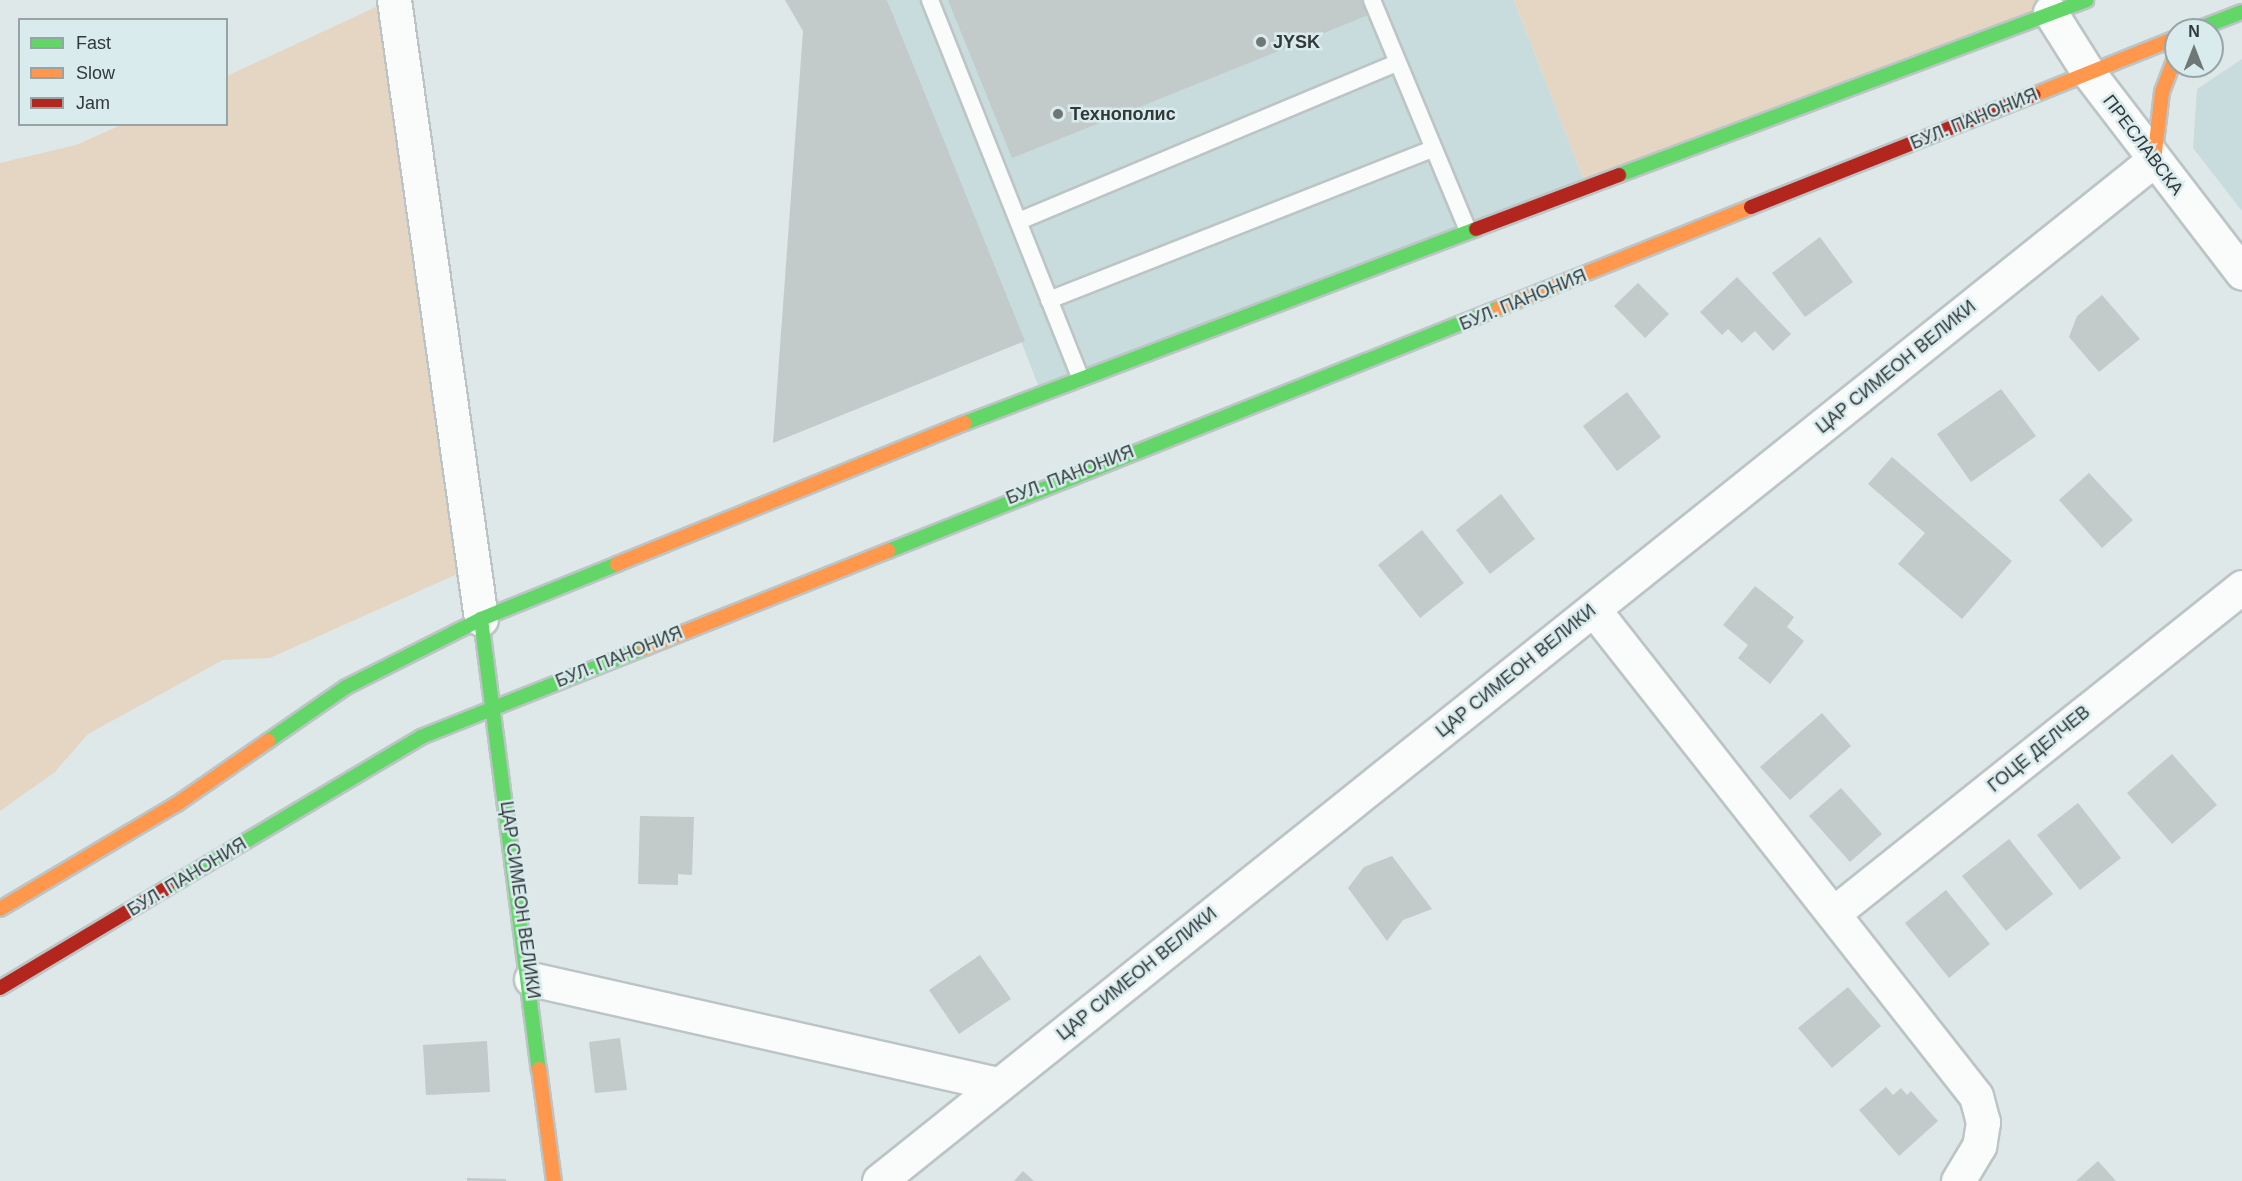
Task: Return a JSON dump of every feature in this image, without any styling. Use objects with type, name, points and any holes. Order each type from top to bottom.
[{"type":"main road","points":[[0,909],[177,804],[346,687],[481,619],[1080,377],[1467,228],[1587,188],[2086,0]]},
{"type":"main road","points":[[2224,20],[2242,13]]},
{"type":"main road","points":[[2224,23],[2242,13]]},
{"type":"main road","name":"БУЛ. ПАНОНИЯ","points":[[0,988],[421,737],[2164,43]]},
{"type":"main road","points":[[2154,160],[2162,92],[2167,78]]},
{"type":"main road","name":"ЦАР СИМЕОН ВЕЛИКИ","points":[[481,619],[531,979],[554,1181]]},
{"type":"street","points":[[394,0],[481,619]]},
{"type":"street","name":"ПРЕСЛАВСКА","points":[[2050,12],[2088,72],[2242,273]]},
{"type":"street","name":"ЦАР СИМЕОН ВЕЛИКИ","points":[[890,1178],[998,1084],[1594,610],[2154,160]]},
{"type":"street","name":"ГОЦЕ ДЕЛЧЕВ","points":[[1835,912],[2242,587]]},
{"type":"street","points":[[1594,610],[1835,912],[1976,1096],[1983,1122],[1972,1166],[1958,1181]]},
{"type":"street","points":[[531,979],[998,1084]]},
{"type":"lane","points":[[930,0],[1080,377]]},
{"type":"lane","points":[[1372,0],[1396,63],[1467,228]]},
{"type":"lane","points":[[1018,221],[1396,63]]},
{"type":"lane","points":[[1049,300],[1432,149]]},
{"type":"shaded area","points":[[391,0],[473,567],[270,658],[223,660],[88,734],[55,772],[0,811],[0,163],[76,145],[119,126],[228,126],[228,76]]},
{"type":"shaded area","points":[[887,0],[1514,0],[1587,188],[1042,395]]},
{"type":"shaded area","points":[[1514,0],[2086,0],[1587,188]]},
{"type":"shaded area","points":[[2242,59],[2242,211],[2193,148],[2197,89],[2214,78],[2224,78],[2224,71]]},
{"type":"building","points":[[785,0],[887,0],[1025,341],[773,443],[803,31]]},
{"type":"building","name":"Технополис","points":[[948,0],[1365,0],[1371,14],[1012,158]]},
{"type":"building","points":[[1820,237],[1853,282],[1805,317],[1772,273]]},
{"type":"building","points":[[1737,277],[1791,334],[1773,351],[1755,331],[1742,343],[1728,329],[1722,335],[1700,312]]},
{"type":"building","points":[[1638,283],[1669,314],[1645,338],[1614,306]]},
{"type":"building","points":[[2102,295],[2140,339],[2099,372],[2069,337],[2077,316]]},
{"type":"building","points":[[2001,389],[2036,436],[1971,482],[1937,434]]},
{"type":"building","points":[[1627,392],[1661,437],[1617,471],[1583,426]]},
{"type":"building","points":[[1892,457],[2012,561],[1962,619],[1898,564],[1925,533],[1868,484]]},
{"type":"building","points":[[2089,473],[2133,520],[2102,548],[2059,500]]},
{"type":"building","points":[[1501,494],[1535,539],[1490,574],[1456,530]]},
{"type":"building","points":[[1422,530],[1464,583],[1420,618],[1378,565]]},
{"type":"building","points":[[1755,586],[1794,617],[1787,627],[1804,641],[1770,684],[1738,658],[1748,645],[1723,625]]},
{"type":"building","points":[[1822,713],[1851,746],[1790,800],[1760,767]]},
{"type":"building","points":[[2172,754],[2217,805],[2172,844],[2127,793]]},
{"type":"building","points":[[1841,788],[1882,834],[1850,862],[1809,816]]},
{"type":"building","points":[[2078,803],[2121,858],[2080,890],[2037,835]]},
{"type":"building","points":[[640,816],[694,817],[692,875],[678,874],[678,885],[638,884]]},
{"type":"building","points":[[2009,839],[2053,894],[2006,931],[1962,876]]},
{"type":"building","points":[[1392,856],[1432,909],[1403,920],[1387,941],[1348,888],[1364,867]]},
{"type":"building","points":[[1946,890],[1990,944],[1949,978],[1905,923]]},
{"type":"building","points":[[980,955],[1011,999],[959,1034],[929,990]]},
{"type":"building","points":[[1848,987],[1881,1026],[1832,1068],[1798,1028]]},
{"type":"building","points":[[620,1038],[627,1090],[595,1093],[589,1042]]},
{"type":"building","points":[[487,1041],[490,1092],[426,1095],[423,1045]]},
{"type":"building","points":[[1886,1087],[1893,1095],[1901,1088],[1907,1095],[1911,1091],[1938,1121],[1899,1156],[1859,1110]]},
{"type":"building","points":[[2098,1161],[2116,1181],[2076,1181]]},
{"type":"building","points":[[1023,1171],[1034,1181],[1014,1181]]},
{"type":"building","points":[[467,1178],[506,1179],[506,1181],[467,1181]]},
{"type":"traffic: fast","points":[[1619,175],[2086,0]]},
{"type":"traffic: fast","points":[[2224,19],[2242,12]]},
{"type":"traffic: fast","points":[[965,423],[1476,229]]},
{"type":"traffic: fast","points":[[888,551],[1499,308]]},
{"type":"traffic: fast","points":[[268,741],[346,687],[481,619],[617,564]]},
{"type":"traffic: fast","points":[[481,619],[539,1069]]},
{"type":"traffic: fast","points":[[167,888],[421,737],[645,648]]},
{"type":"traffic: slow","points":[[2034,95],[2164,43]]},
{"type":"traffic: slow","points":[[2154,160],[2162,92],[2167,78]]},
{"type":"traffic: slow","points":[[1499,308],[1751,207]]},
{"type":"traffic: slow","points":[[617,564],[965,423]]},
{"type":"traffic: slow","points":[[645,648],[888,551]]},
{"type":"traffic: slow","points":[[0,909],[177,804],[268,741]]},
{"type":"traffic: slow","points":[[539,1069],[554,1181]]},
{"type":"traffic: jam","points":[[1751,207],[2034,95]]},
{"type":"traffic: jam","points":[[1476,229],[1619,175]]},
{"type":"traffic: jam","points":[[0,988],[167,888]]},
{"type":"place","name":"JYSK","points":[[1261,42]]},
{"type":"place","name":"Технополис","points":[[1058,114]]}]
